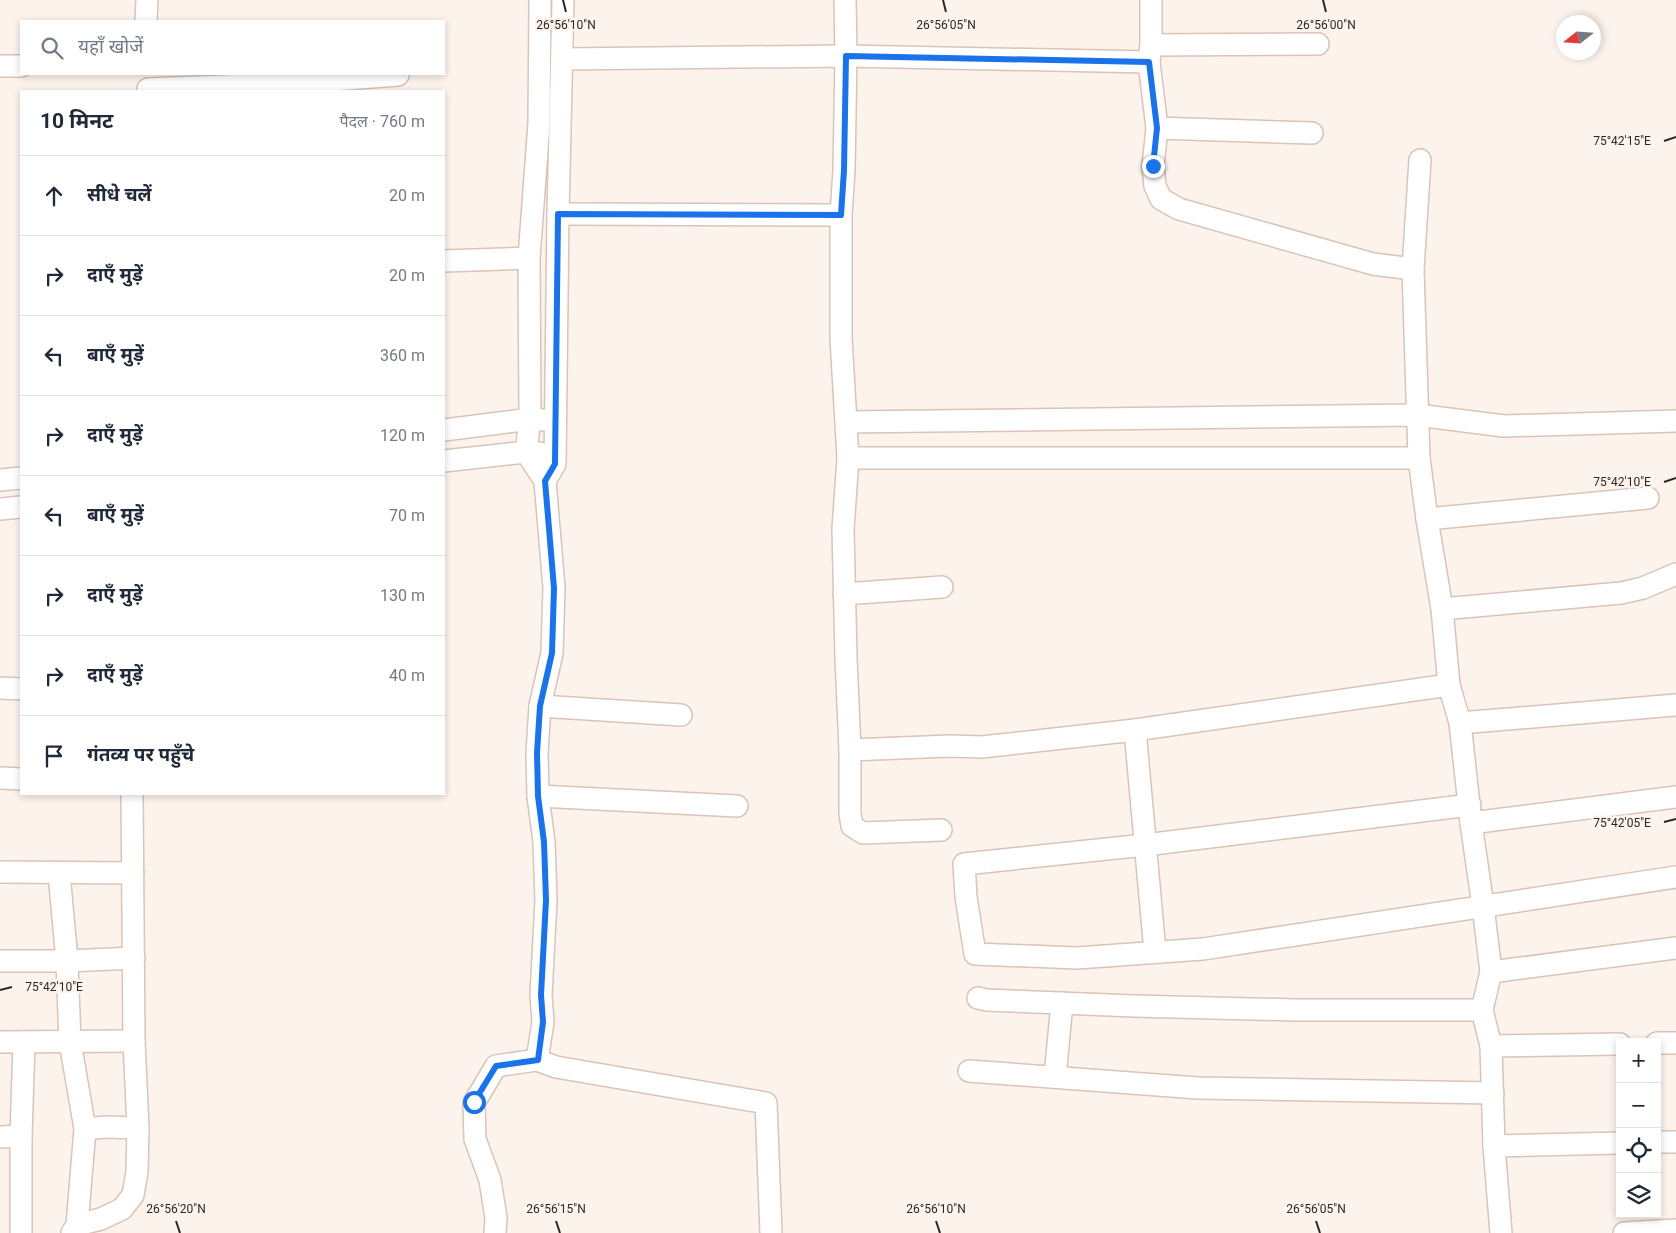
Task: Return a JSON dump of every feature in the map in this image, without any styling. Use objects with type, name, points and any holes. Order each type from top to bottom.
[{"type":"street","points":[[146,0],[146,20]]},
{"type":"street","points":[[538,1060],[543,1022],[541,995],[546,900],[544,842],[538,796],[537,753],[540,706],[553,644],[554,588],[545,481],[526,452],[530,419],[529,258],[539,123],[540,0]]},
{"type":"street","points":[[545,481],[555,464],[563,0]]},
{"type":"street","points":[[845,0],[846,56],[844,170],[841,215],[841,338],[848,458],[843,529],[850,750],[850,814],[852,826],[864,833],[941,830]]},
{"type":"street","points":[[1151,0],[1150,53],[1157,128],[1153,166],[1156,186],[1161,199],[1179,209],[1373,264],[1413,269]]},
{"type":"street","points":[[562,59],[1150,53],[1318,44]]},
{"type":"street","points":[[0,66],[20,66]]},
{"type":"street","points":[[148,85],[280,88],[398,75]]},
{"type":"street","points":[[1157,128],[1312,133]]},
{"type":"street","points":[[1420,160],[1413,269],[1419,458],[1442,609],[1449,685],[1460,723],[1490,972],[1482,1010],[1491,1046],[1494,1146],[1501,1233]]},
{"type":"street","points":[[558,214],[841,215]]},
{"type":"street","points":[[445,260],[529,258]]},
{"type":"street","points":[[847,422],[1417,414],[1504,426],[1676,421]]},
{"type":"street","points":[[445,430],[530,419],[556,421]]},
{"type":"street","points":[[445,461],[526,452],[555,454]]},
{"type":"street","points":[[848,458],[1419,458]]},
{"type":"street","points":[[0,480],[20,478]]},
{"type":"street","points":[[1427,519],[1648,498]]},
{"type":"street","points":[[0,509],[20,507]]},
{"type":"street","points":[[1442,609],[1621,593],[1643,588],[1676,574]]},
{"type":"street","points":[[844,594],[942,587]]},
{"type":"street","points":[[850,750],[982,746],[1135,730],[1449,685]]},
{"type":"street","points":[[0,688],[20,689]]},
{"type":"street","points":[[1460,723],[1676,705]]},
{"type":"street","points":[[540,706],[681,714]]},
{"type":"street","points":[[1135,730],[1155,952]]},
{"type":"street","points":[[0,778],[20,779]]},
{"type":"street","points":[[59,873],[67,961],[70,1042],[85,1129],[74,1229],[122,1209],[133,1195],[137,1172],[138,1128],[134,1041],[132,795]]},
{"type":"street","points":[[538,796],[737,806]]},
{"type":"street","points":[[1676,797],[1470,814],[964,864],[966,897],[975,954],[1077,958],[1203,949],[1676,877]]},
{"type":"street","points":[[0,872],[133,873]]},
{"type":"street","points":[[1490,972],[1676,948]]},
{"type":"street","points":[[0,961],[134,958]]},
{"type":"street","points":[[978,998],[1062,1003],[1296,1010],[1482,1010]]},
{"type":"street","points":[[1055,1077],[1062,1003]]},
{"type":"street","points":[[0,1042],[134,1041]]},
{"type":"street","points":[[22,1233],[10,1136],[24,1042]]},
{"type":"street","points":[[1661,1044],[1676,1043]]},
{"type":"street","points":[[1491,1046],[1616,1044]]},
{"type":"street","points":[[495,1233],[496,1218],[490,1180],[475,1139],[474,1102],[496,1066],[538,1060],[556,1067],[766,1103],[771,1233]]},
{"type":"street","points":[[968,1071],[1198,1088],[1493,1093]]},
{"type":"street","points":[[85,1129],[106,1127],[138,1128]]},
{"type":"street","points":[[1661,1142],[1676,1142]]},
{"type":"street","points":[[1494,1146],[1616,1143]]},
{"type":"street","points":[[1624,1233],[1676,1230]]},
{"type":"route","points":[[474,1102],[496,1066],[538,1060],[543,1022],[541,995],[546,900],[544,842],[538,796],[537,753],[540,706],[552,653],[554,588],[545,481],[555,464],[558,214],[841,215],[844,170],[846,56],[1149,62],[1157,128],[1153,166]]}]
